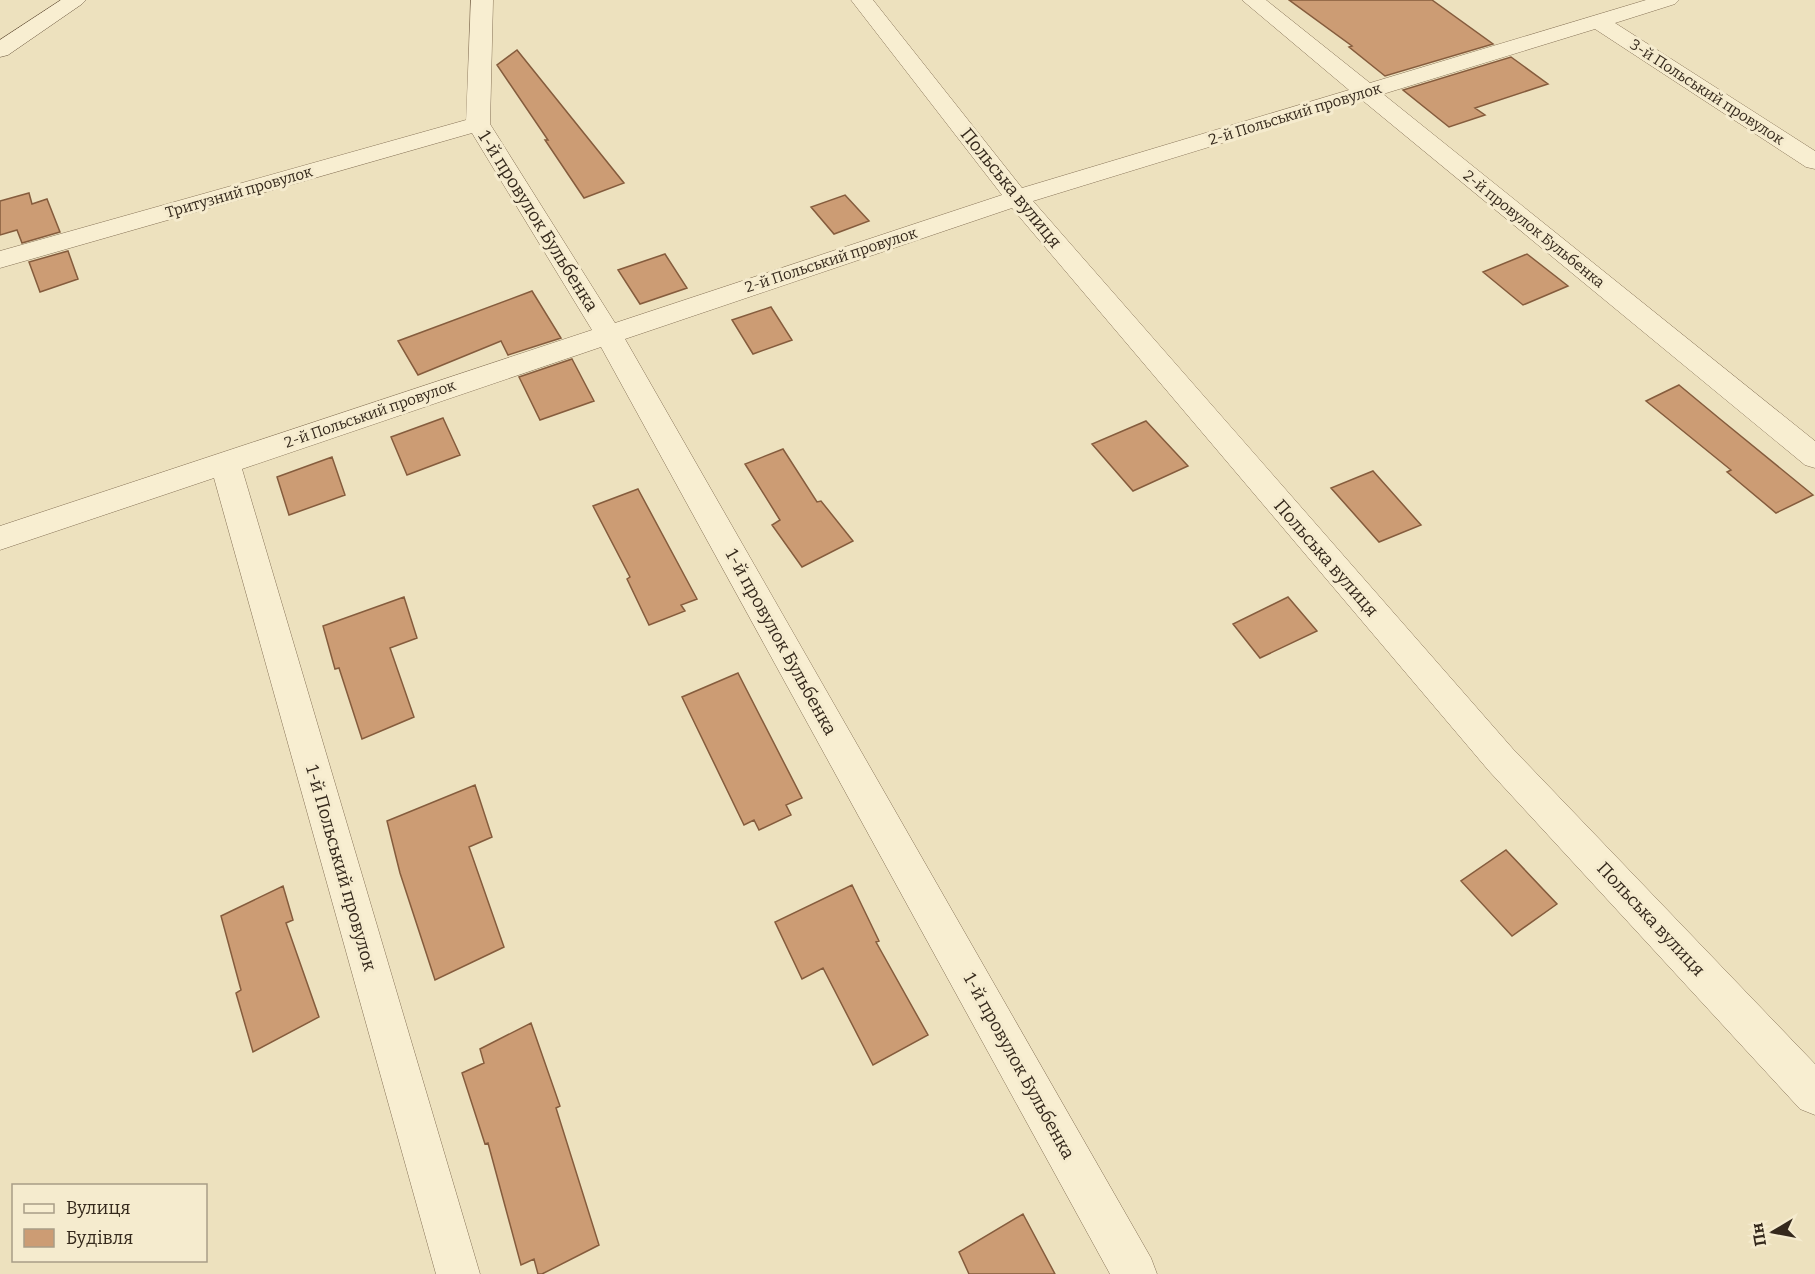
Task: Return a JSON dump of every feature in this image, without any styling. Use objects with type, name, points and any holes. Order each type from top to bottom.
[{"type":"street","points":[[0,50],[75,0]]},
{"type":"street","name":"1-й провулок Бульбенка","points":[[482,0],[478,124],[608,334],[1135,1274]]},
{"type":"street","name":"Польська вулиця","points":[[862,0],[1017,198],[1501,760],[1815,1094]]},
{"type":"street","name":"2-й провулок Бульбенка","points":[[1253,0],[1815,457]]},
{"type":"street","name":"2-й Польський провулок","points":[[0,538],[1017,198],[1599,22],[1653,2]]},
{"type":"street","name":"3-й Польський провулок","points":[[1599,22],[1815,162]]},
{"type":"street","name":"Тритузний провулок","points":[[0,260],[478,124]]},
{"type":"street","name":"1-й Польський провулок","points":[[225,463],[458,1274]]},
{"type":"building","points":[[1289,0],[1432,0],[1493,44],[1385,76],[1349,47],[1352,46]]},
{"type":"building","points":[[517,50],[624,183],[584,198],[497,65]]},
{"type":"building","points":[[1511,57],[1548,84],[1475,108],[1485,115],[1449,127],[1403,90]]},
{"type":"building","points":[[29,193],[32,204],[47,199],[60,232],[22,243],[17,230],[0,235],[0,201]]},
{"type":"building","points":[[845,195],[869,221],[834,234],[811,207]]},
{"type":"building","points":[[68,251],[78,279],[40,292],[29,262]]},
{"type":"building","points":[[665,254],[687,288],[640,304],[618,270]]},
{"type":"building","points":[[1527,254],[1568,286],[1523,305],[1483,272]]},
{"type":"building","points":[[532,291],[561,338],[508,355],[501,341],[418,375],[398,341]]},
{"type":"building","points":[[771,307],[792,340],[753,354],[732,320]]},
{"type":"building","points":[[572,359],[594,401],[540,420],[519,377]]},
{"type":"building","points":[[1679,385],[1813,495],[1776,513],[1727,472],[1731,470],[1646,401]]},
{"type":"building","points":[[443,418],[460,455],[407,475],[391,437]]},
{"type":"building","points":[[1146,421],[1188,466],[1133,491],[1092,444]]},
{"type":"building","points":[[783,449],[817,502],[821,501],[853,541],[802,567],[772,525],[780,520],[745,464]]},
{"type":"building","points":[[332,457],[345,495],[289,515],[277,477]]},
{"type":"building","points":[[1373,471],[1421,525],[1379,542],[1331,488]]},
{"type":"building","points":[[638,489],[697,599],[681,605],[685,611],[649,625],[627,579],[630,577],[593,506]]},
{"type":"building","points":[[404,597],[417,638],[390,648],[414,717],[362,739],[339,668],[335,669],[323,626]]},
{"type":"building","points":[[1288,597],[1317,631],[1260,658],[1233,624]]},
{"type":"building","points":[[738,673],[802,798],[786,805],[791,815],[759,830],[754,820],[744,825],[682,697]]},
{"type":"building","points":[[475,785],[492,837],[469,847],[504,947],[435,980],[400,873],[387,821]]},
{"type":"building","points":[[1506,850],[1557,904],[1512,936],[1461,881]]},
{"type":"building","points":[[852,885],[879,941],[876,942],[928,1035],[873,1065],[823,968],[802,979],[775,922]]},
{"type":"building","points":[[283,886],[293,920],[286,923],[319,1017],[253,1052],[236,993],[241,990],[221,916]]},
{"type":"building","points":[[531,1023],[560,1106],[556,1108],[599,1245],[542,1274],[538,1274],[534,1259],[521,1265],[488,1143],[485,1144],[462,1073],[484,1063],[480,1049]]},
{"type":"building","points":[[1023,1214],[1055,1274],[969,1274],[959,1252]]}]
